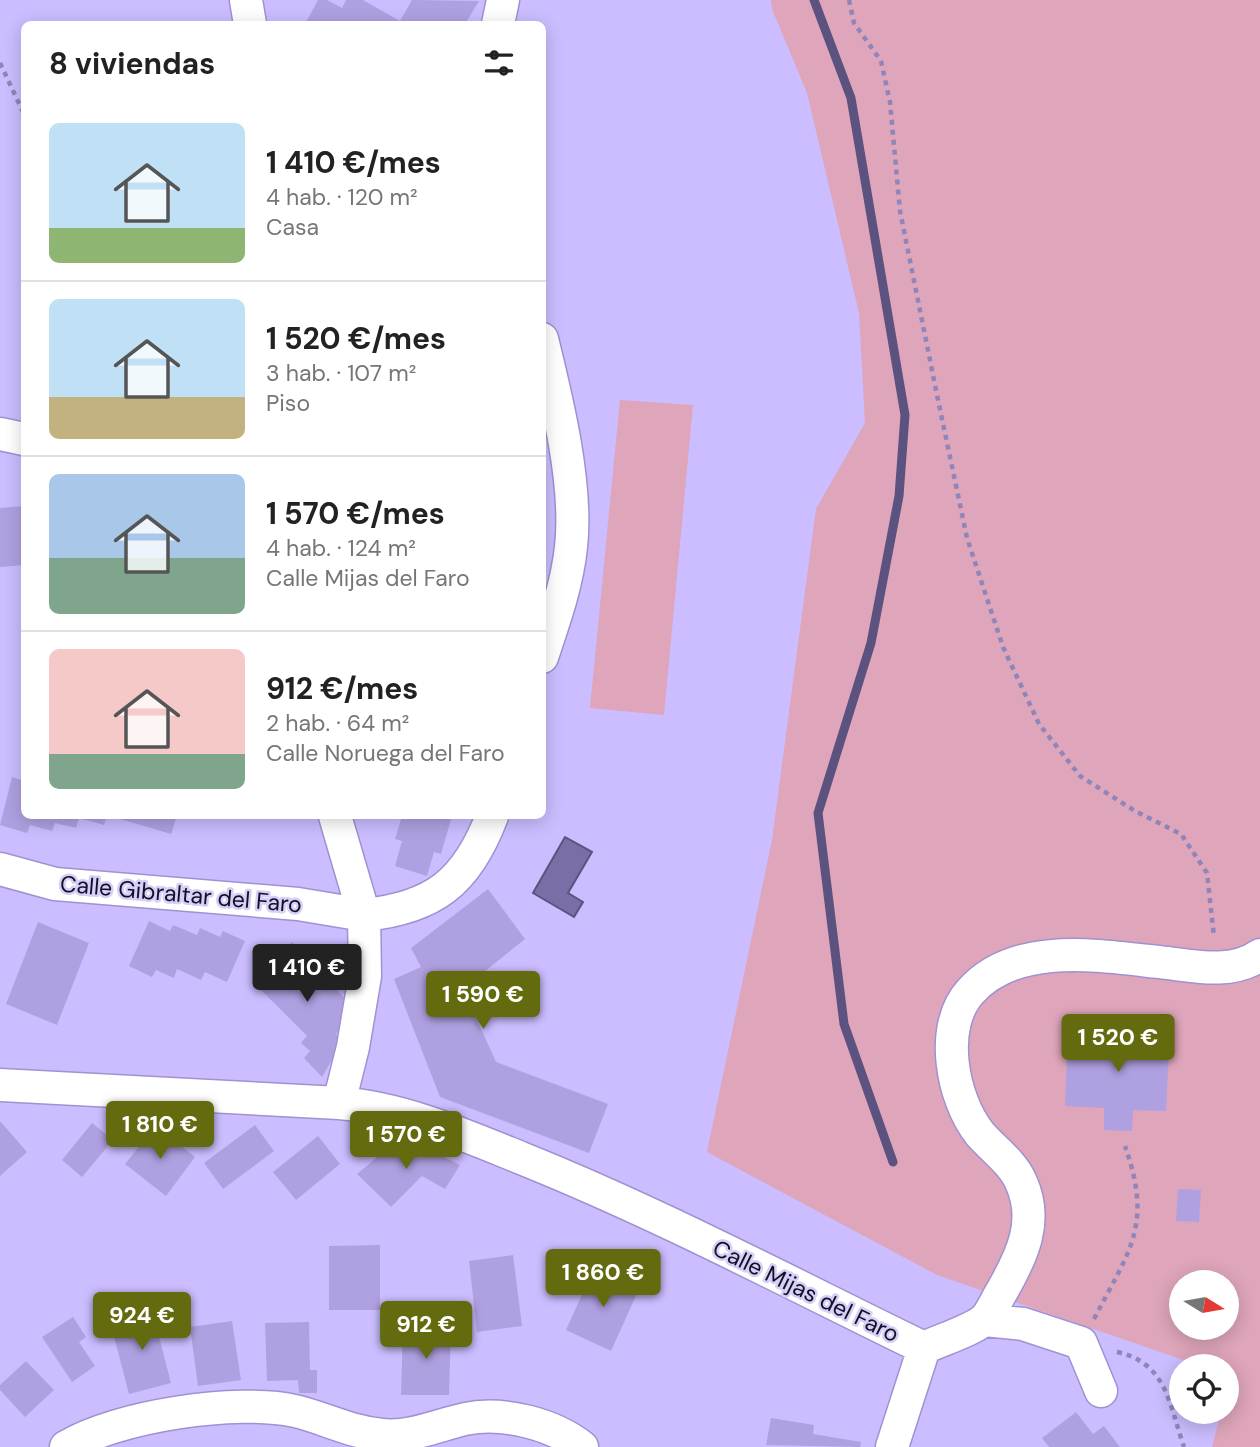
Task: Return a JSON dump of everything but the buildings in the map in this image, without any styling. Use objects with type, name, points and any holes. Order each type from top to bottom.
[{"type":"street","points":[[246,0],[250,21]]},
{"type":"street","points":[[499,21],[503,0]]},
{"type":"street","points":[[546,356],[555,393],[572,505],[572,547],[564,587],[546,644]]},
{"type":"street","points":[[0,434],[21,438]]},
{"type":"street","points":[[336,819],[363,915],[365,976],[353,1047],[339,1103]]},
{"type":"street","name":"Calle Gibraltar del Faro","points":[[0,869],[55,884],[298,904],[363,915],[398,912],[461,876],[481,847],[491,819]]},
{"type":"street","points":[[985,1320],[1023,1254],[1031,1209],[1021,1180],[979,1132],[960,1096],[953,1061],[954,1024],[970,992],[995,970],[1027,958],[1083,957],[1217,969],[1260,954]]},
{"type":"street","name":"Calle Mijas del Faro","points":[[0,1085],[339,1103],[387,1110],[470,1137],[578,1181],[924,1348]]},
{"type":"street","points":[[892,1447],[924,1348],[985,1320],[1023,1324],[1081,1343],[1101,1391]]},
{"type":"street","points":[[66,1447],[122,1426],[186,1412],[243,1405],[296,1411],[334,1426],[384,1436],[421,1433],[467,1418],[502,1418],[530,1422],[573,1440],[582,1447]]},
{"type":"path","points":[[849,0],[854,23],[881,61],[890,102],[900,211],[937,395],[967,538],[1003,647],[1039,724],[1080,776],[1135,811],[1181,834],[1207,873],[1217,969]]},
{"type":"path","points":[[0,63],[21,108]]},
{"type":"path","points":[[1125,1146],[1136,1178],[1139,1213],[1135,1241],[1081,1343],[1133,1356],[1160,1377],[1184,1447]]},
{"type":"shaded area","points":[[771,0],[1260,0],[1260,1447],[1212,1447],[1218,1424],[1239,1424],[1239,1354],[1169,1355],[937,1275],[707,1152],[772,840],[816,509],[865,423],[859,313],[807,93],[772,9]]},
{"type":"shaded area","points":[[620,400],[693,405],[664,715],[590,708]]},
{"type":"shaded area","points":[[565,837],[592,852],[568,893],[583,902],[574,917],[533,893]]},
{"type":"waterway","points":[[814,0],[851,98],[905,415],[899,496],[871,643],[818,813],[844,1024],[893,1162]]}]
